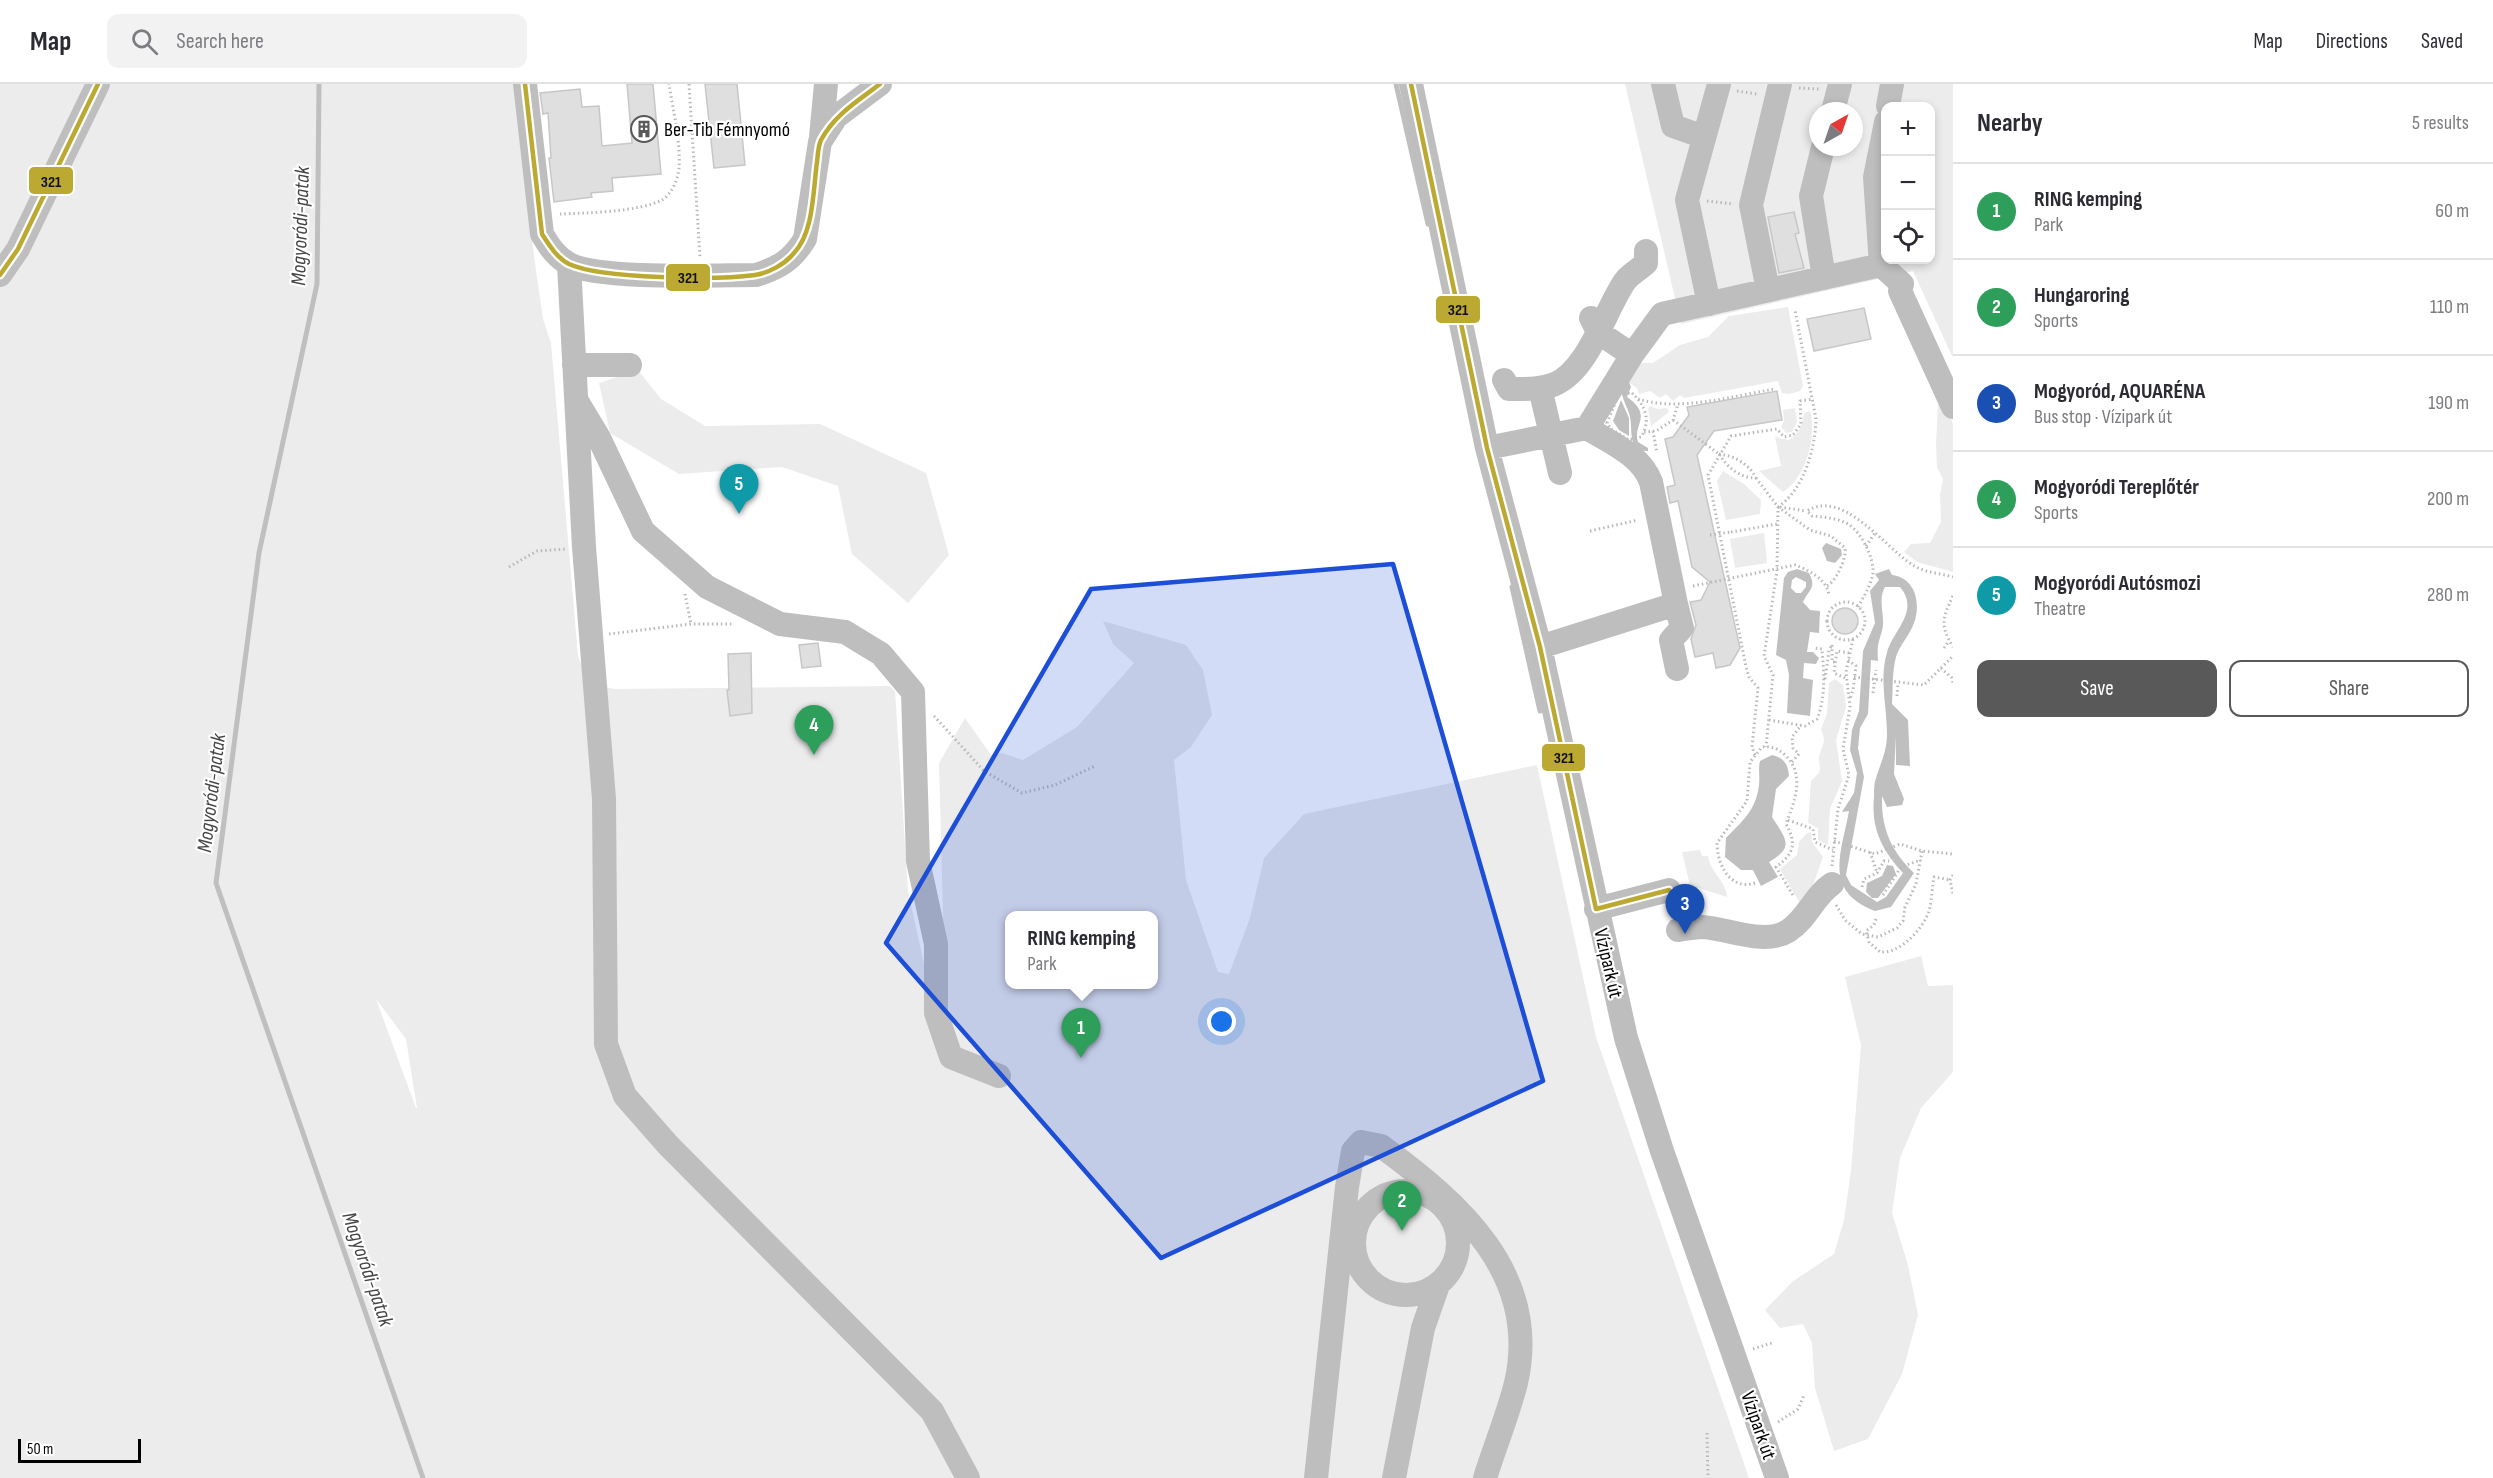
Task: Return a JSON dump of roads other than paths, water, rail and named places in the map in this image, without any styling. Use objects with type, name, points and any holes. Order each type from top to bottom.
[{"type":"street","points":[[0,275],[18,249],[98,84]]},
{"type":"street","points":[[525,84],[542,234],[552,251],[569,264],[596,273],[756,275],[788,262],[805,239],[820,142],[826,84]]},
{"type":"street","points":[[820,142],[836,117],[880,84]]},
{"type":"street","name":"Vízipark út","points":[[1411,84],[1487,448],[1540,647],[1626,1038],[1662,1150],[1777,1478]]},
{"type":"street","points":[[1663,84],[1672,126],[1704,137]]},
{"type":"street","points":[[1768,290],[1751,205],[1780,84]]},
{"type":"street","points":[[1835,102],[1840,84]]},
{"type":"street","points":[[1889,102],[1892,84]]},
{"type":"street","points":[[1708,304],[1688,200],[1704,137],[1729,88]]},
{"type":"street","points":[[1881,147],[1875,177],[1881,265],[1902,284],[1900,291],[1953,407]]},
{"type":"street","points":[[1821,156],[1811,196],[1824,278]]},
{"type":"street","points":[[1504,380],[1509,389],[1540,388],[1557,383],[1566,376],[1594,325],[1626,280],[1646,263],[1646,251]]},
{"type":"street","points":[[569,264],[584,548],[604,799],[606,1044],[625,1096],[668,1145],[932,1411],[968,1478]]},
{"type":"street","points":[[1587,428],[1632,355],[1662,314],[1881,265]]},
{"type":"street","points":[[1594,325],[1632,355]]},
{"type":"street","points":[[574,365],[630,364]]},
{"type":"street","points":[[1540,388],[1560,473]]},
{"type":"street","points":[[576,399],[599,438],[643,531],[707,587],[780,624],[845,632],[880,654],[913,692],[918,861],[936,944],[936,1013],[951,1058],[999,1076]]},
{"type":"street","points":[[1487,448],[1587,428],[1637,460],[1646,470],[1682,628],[1671,640],[1677,669]]},
{"type":"street","points":[[1540,647],[1675,597]]},
{"type":"street","points":[[1678,930],[1702,927],[1744,935],[1780,935],[1801,920],[1824,889],[1832,884]]},
{"type":"street","points":[[1596,909],[1669,890]]},
{"type":"street","points":[[1317,1478],[1347,1186],[1353,1151],[1361,1142],[1381,1146],[1445,1197],[1487,1243],[1501,1264],[1512,1292],[1519,1320],[1520,1346],[1516,1382],[1485,1478]]},
{"type":"street","points":[[1394,1478],[1423,1328],[1438,1285],[1450,1272],[1457,1256],[1457,1231],[1445,1208],[1432,1197],[1415,1191],[1398,1191],[1382,1196],[1368,1206],[1358,1221],[1353,1238],[1355,1255],[1362,1271],[1381,1288],[1406,1296],[1423,1293],[1438,1285]]},
{"type":"waterway","name":"Mogyoródi-patak","points":[[319,84],[317,284],[259,553],[216,883],[423,1478]]},
{"type":"waterway","points":[[1396,84],[1428,224]]},
{"type":"waterway","points":[[1512,587],[1540,711]]},
{"type":"place","name":"Ber-Tib Fémnyomó","points":[[644,129]]},
{"type":"place","name":"Mogyoródi Autósmozi","points":[[739,514]]},
{"type":"place","name":"Mogyoródi Tereplőtér","points":[[814,755]]},
{"type":"place","name":"Mogyoród, AQUARÉNA","points":[[1685,934]]},
{"type":"place","name":"RING kemping","points":[[1081,1058]]},
{"type":"place","name":"Hungaroring","points":[[1402,1231]]}]
